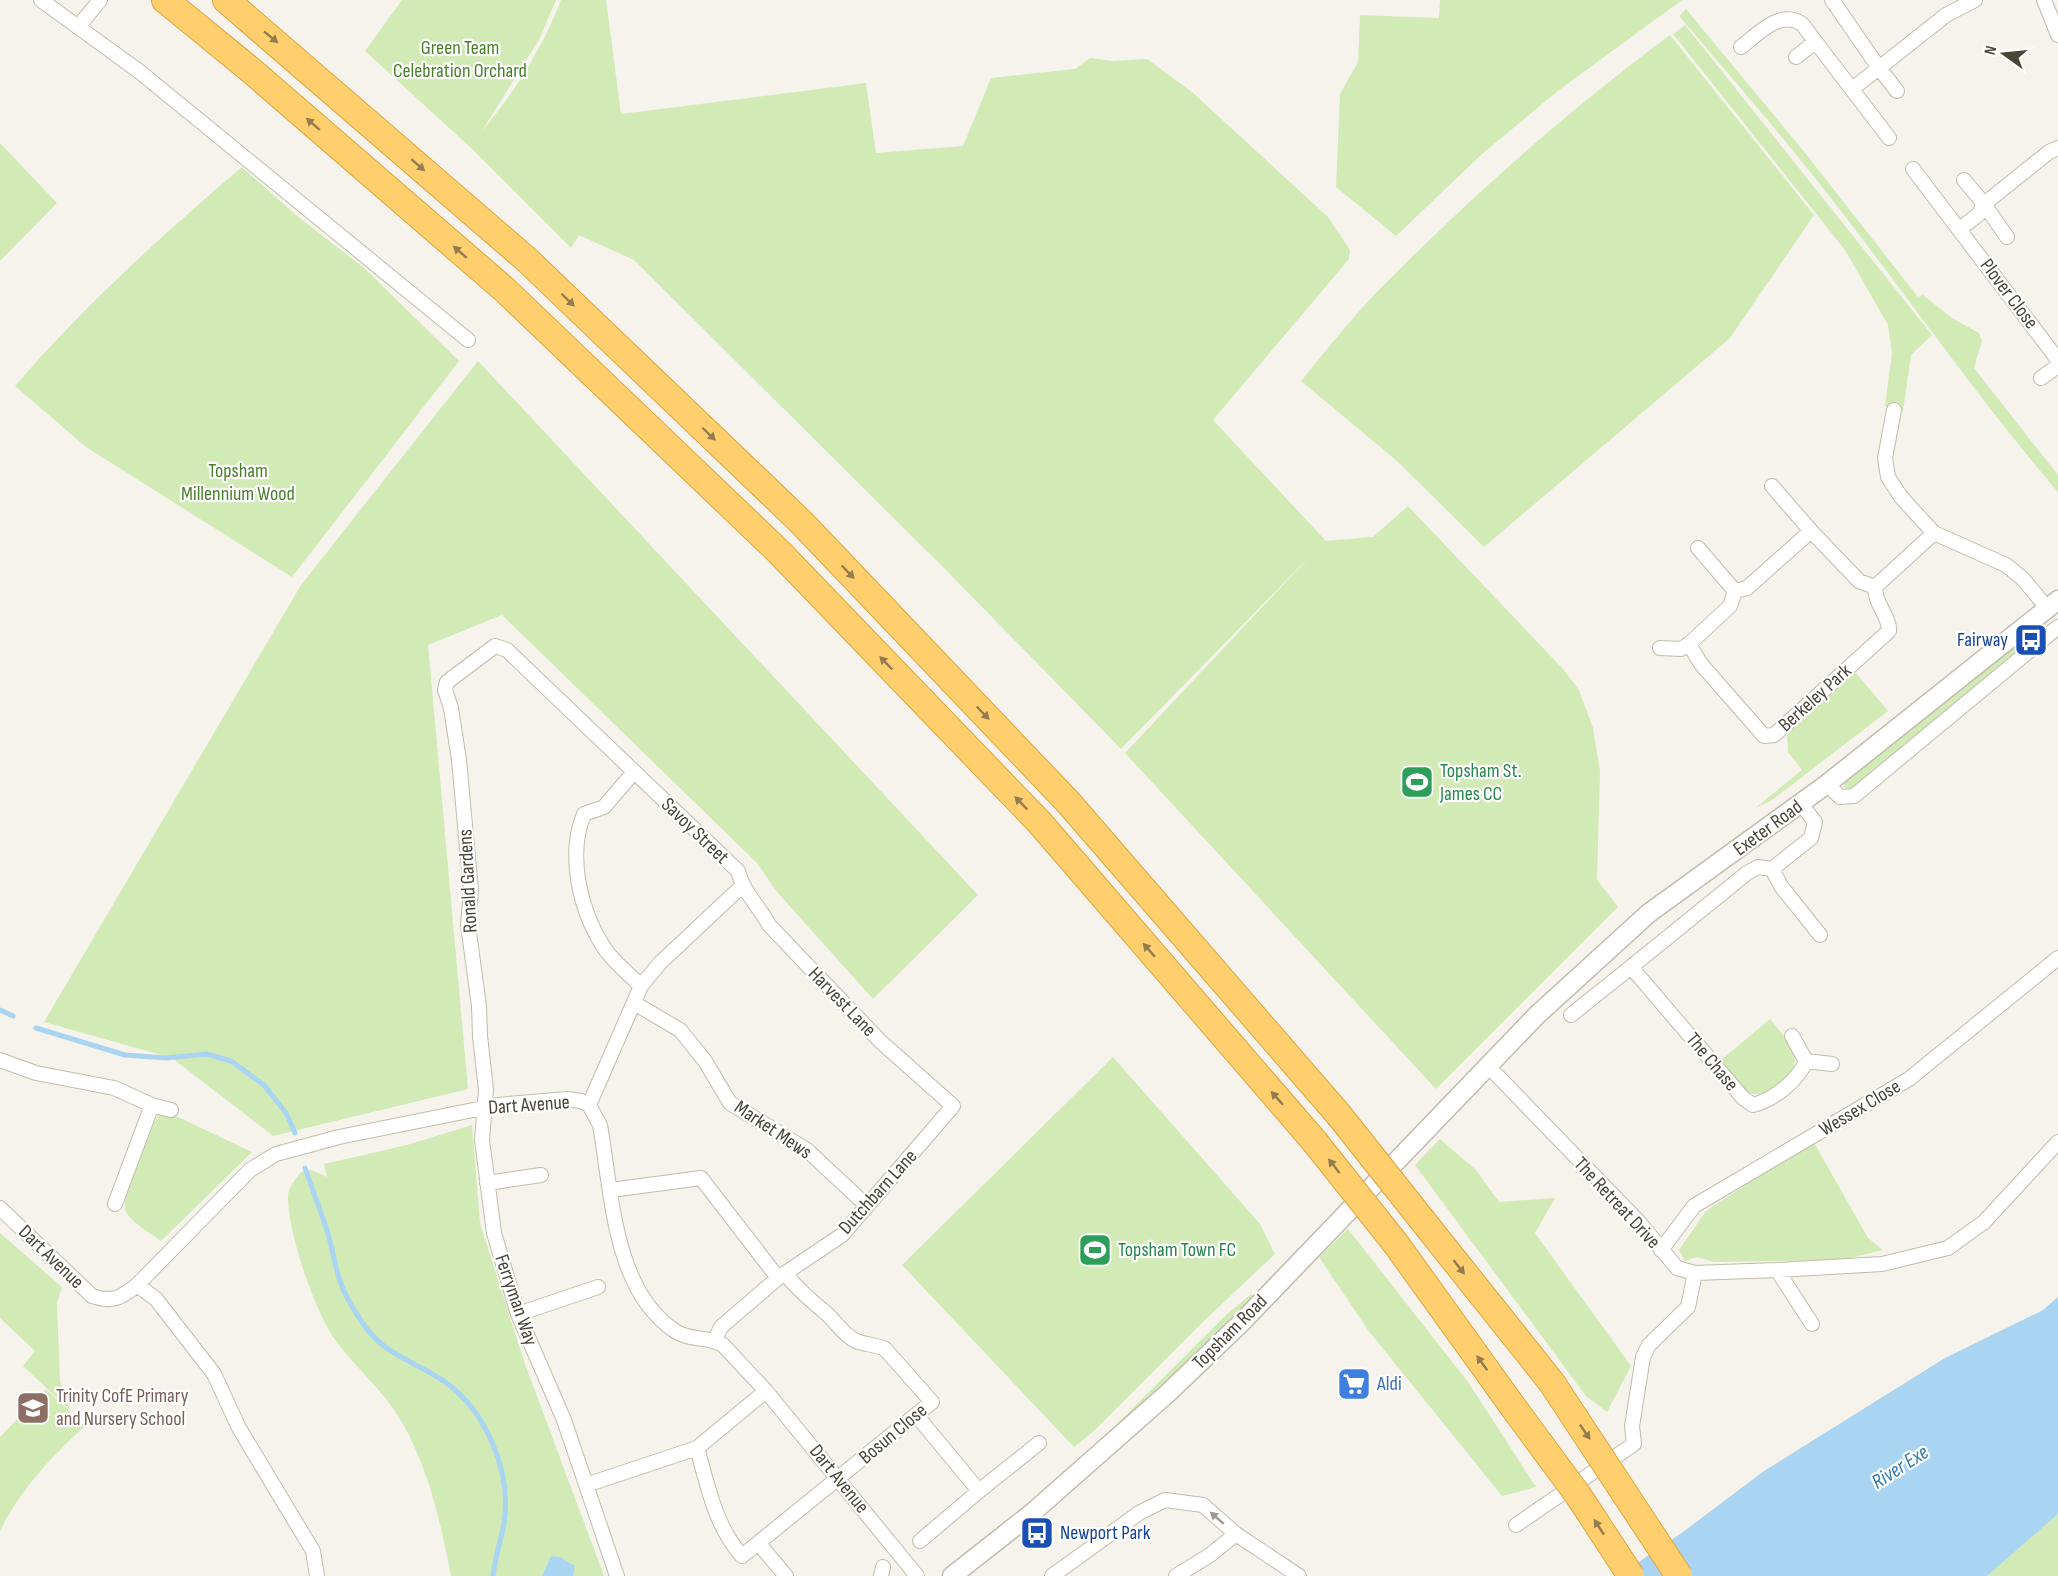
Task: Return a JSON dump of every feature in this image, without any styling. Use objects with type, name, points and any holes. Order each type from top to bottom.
[{"type":"highway","points":[[165,0],[253,72],[504,290],[779,552],[1040,824],[1315,1142],[1396,1244],[1578,1495],[1631,1576]]},
{"type":"highway","points":[[226,0],[526,259],[801,522],[1068,802],[1339,1115],[1552,1383],[1679,1576]]},
{"type":"street","points":[[41,0],[82,22],[468,340]]},
{"type":"street","points":[[82,22],[100,0]]},
{"type":"street","points":[[1832,0],[1897,91]]},
{"type":"street","points":[[1852,89],[1946,15],[1975,0]]},
{"type":"street","points":[[2044,0],[2058,35]]},
{"type":"street","points":[[1741,47],[1785,17],[1802,24],[1889,138]]},
{"type":"street","points":[[1796,57],[1815,42]]},
{"type":"street","points":[[1960,229],[1979,214],[1984,204],[2049,152],[2058,148]]},
{"type":"street","name":"Plover Close","points":[[1913,169],[2058,360]]},
{"type":"street","points":[[1964,180],[2007,237]]},
{"type":"street","points":[[2041,378],[2058,366]]},
{"type":"street","points":[[1894,410],[1885,458],[1888,477],[1901,497],[1934,533],[2006,565],[2053,605]]},
{"type":"street","points":[[1772,486],[1810,531],[1859,581],[1875,587],[1934,533]]},
{"type":"street","points":[[1735,591],[1747,588],[1810,531]]},
{"type":"street","points":[[1698,548],[1735,591]]},
{"type":"street","name":"Berkeley Park","points":[[1689,644],[1701,663],[1764,735],[1774,735],[1889,631],[1889,622],[1875,600],[1875,587]]},
{"type":"street","points":[[1660,648],[1681,649],[1689,644],[1730,606],[1735,591]]},
{"type":"street","name":"Exeter Road","points":[[1487,1065],[1574,979],[1649,913],[1802,804],[2053,605]]},
{"type":"street","points":[[1827,784],[1840,797],[1854,796],[2058,627]]},
{"type":"street","name":"Savoy Street","points":[[467,668],[495,646],[502,647],[738,871],[741,887]]},
{"type":"street","name":"Ronald Gardens","points":[[467,668],[447,682],[445,690],[456,739],[465,819],[471,890],[468,925],[479,1006],[486,1107]]},
{"type":"street","points":[[634,772],[604,807],[584,814],[574,847],[579,889],[603,948],[641,986]]},
{"type":"street","points":[[1571,1015],[1747,873],[1758,867],[1772,869],[1814,834],[1815,822],[1802,804]]},
{"type":"street","points":[[1772,869],[1781,886],[1820,935]]},
{"type":"street","points":[[589,1105],[641,986],[660,963],[741,887]]},
{"type":"street","name":"Harvest Lane","points":[[741,887],[760,909],[769,925],[879,1041],[953,1106]]},
{"type":"street","name":"Wessex Close","points":[[1660,1250],[1694,1206],[1909,1079],[2058,958]]},
{"type":"street","name":"The Chase","points":[[1631,967],[1743,1098],[1753,1105],[1763,1103],[1800,1075],[1806,1061]]},
{"type":"street","name":"Market Mews","points":[[634,1003],[680,1030],[705,1061],[730,1103],[807,1150],[867,1206]]},
{"type":"street","points":[[1792,1036],[1806,1061],[1832,1064]]},
{"type":"street","points":[[0,1060],[36,1073],[114,1088],[152,1105],[171,1110]]},
{"type":"street","name":"The Retreat Drive","points":[[1487,1065],[1639,1222],[1677,1268],[1695,1273],[1882,1264],[1948,1248],[1984,1222],[2058,1142]]},
{"type":"street","name":"Topsham Road","points":[[952,1576],[1032,1513],[1168,1393],[1241,1323],[1487,1065]]},
{"type":"street","name":"Dart Avenue","points":[[0,1208],[92,1296],[103,1300],[118,1300],[137,1285],[250,1170],[276,1154],[339,1137],[486,1107],[567,1100],[589,1105],[600,1125],[624,1265],[644,1300],[652,1311],[674,1331],[694,1338],[715,1340],[723,1345],[766,1391],[917,1576]]},
{"type":"street","points":[[115,1204],[152,1105]]},
{"type":"street","name":"Dutchbarn Lane","points":[[715,1340],[721,1327],[782,1276],[842,1235],[953,1106]]},
{"type":"street","name":"Ferryman Way","points":[[486,1107],[482,1140],[494,1233],[518,1314],[540,1368],[549,1382],[616,1576]]},
{"type":"street","points":[[487,1183],[541,1175]]},
{"type":"street","points":[[612,1190],[701,1178],[782,1276]]},
{"type":"street","points":[[1777,1270],[1812,1324]]},
{"type":"street","points":[[1516,1525],[1634,1444],[1632,1426],[1642,1357],[1649,1345],[1688,1307],[1695,1273]]},
{"type":"street","name":"Bosun Close","points":[[759,1544],[932,1402],[885,1349],[862,1343],[844,1334],[827,1314],[812,1304],[782,1276]]},
{"type":"street","points":[[137,1285],[156,1299],[214,1374],[239,1428],[313,1551],[317,1576]]},
{"type":"street","points":[[518,1314],[598,1287]]},
{"type":"street","points":[[586,1485],[697,1448],[766,1391]]},
{"type":"street","points":[[917,1416],[979,1491]]},
{"type":"street","points":[[920,1541],[1040,1443]]},
{"type":"street","points":[[697,1448],[716,1518],[723,1533],[742,1556],[759,1544],[786,1576]]},
{"type":"street","points":[[1052,1576],[1139,1513],[1165,1500],[1203,1505],[1236,1534],[1299,1576]]},
{"type":"street","points":[[1176,1576],[1210,1555],[1236,1534]]},
{"type":"green space","name":"Green Team Celebration Orchard","points":[[402,0],[556,0],[540,38],[482,131],[527,69],[546,35],[561,0],[606,0],[621,114],[866,83],[876,153],[963,146],[991,78],[1075,69],[1090,58],[1112,61],[1147,59],[1192,92],[1328,217],[1350,250],[1349,259],[1213,420],[1326,541],[1373,537],[1408,506],[1563,669],[1579,690],[1593,728],[1600,771],[1597,880],[1618,907],[1436,1089],[1125,753],[1315,551],[1121,749],[947,571],[634,260],[579,235],[571,248],[470,147],[365,51]]},
{"type":"green space","points":[[1440,0],[1682,0],[1559,90],[1482,154],[1396,236],[1336,187],[1340,94],[1358,62],[1360,15],[1439,18]]},
{"type":"green space","points":[[1686,9],[1806,154],[1918,297],[1923,295],[1952,318],[1979,333],[1982,341],[1974,368],[2058,475],[2058,492],[1966,378],[1819,183],[1679,16]]},
{"type":"green space","points":[[1685,25],[1932,335],[1911,355],[1903,411],[1885,406],[1892,353],[1888,325],[1845,250],[1673,34]]},
{"type":"green space","points":[[1670,35],[1814,215],[1730,338],[1484,547],[1397,461],[1301,381],[1365,304],[1481,191],[1555,126]]},
{"type":"green space","points":[[0,143],[57,203],[0,261]]},
{"type":"green space","name":"Topsham Millennium Wood","points":[[242,167],[296,215],[364,268],[459,361],[292,577],[86,447],[15,386],[41,356],[124,272]]},
{"type":"green space","points":[[478,361],[978,895],[873,999],[778,893],[757,863],[502,615],[428,645],[468,1089],[273,1136],[172,1058],[44,1022],[301,585]]},
{"type":"green space","points":[[2021,640],[2027,644],[1862,781],[1851,789],[1843,787],[1847,779]]},
{"type":"green space","points":[[1855,672],[1888,711],[1772,800],[1754,809],[1802,770],[1788,752],[1787,731]]},
{"type":"green space","points":[[1770,1019],[1796,1051],[1793,1072],[1766,1095],[1746,1093],[1720,1061]]},
{"type":"green space","name":"Topsham Town FC","points":[[1113,1057],[1260,1224],[1275,1254],[1094,1431],[1074,1447],[902,1265]]},
{"type":"green space","points":[[159,1113],[178,1117],[252,1152],[161,1241],[130,1218],[125,1206],[130,1180]]},
{"type":"green space","points":[[472,1125],[480,1223],[525,1364],[604,1576],[451,1576],[433,1498],[412,1442],[388,1401],[334,1338],[318,1308],[303,1269],[292,1228],[288,1195],[291,1186],[301,1172],[312,1170],[327,1177],[324,1164],[407,1145]]},
{"type":"green space","points":[[1440,1139],[1476,1170],[1499,1202],[1555,1198],[1535,1233],[1631,1366],[1607,1412],[1586,1396],[1415,1165]]},
{"type":"green space","points":[[1813,1141],[1868,1238],[1883,1250],[1841,1260],[1714,1262],[1697,1257],[1685,1261],[1679,1250],[1706,1211]]},
{"type":"green space","points":[[1348,1229],[1468,1382],[1536,1487],[1502,1496],[1368,1330],[1319,1257]]},
{"type":"green space","points":[[0,1233],[62,1287],[57,1303],[60,1381],[70,1410],[23,1366],[35,1351],[0,1318]]},
{"type":"green space","points":[[1251,1294],[1253,1296],[1116,1432],[1112,1429],[1226,1315]]},
{"type":"green space","name":"Trinity CofE Primary and Nursery School","points":[[46,1389],[85,1426],[38,1474],[17,1502],[0,1531],[0,1437]]},
{"type":"green space","points":[[2058,1514],[2058,1576],[1987,1576]]},
{"type":"water","name":"River Exe","points":[[2058,1297],[2058,1514],[1987,1576],[1618,1576],[1683,1532],[1764,1471],[1945,1358],[2043,1310]]},
{"type":"water","points":[[551,1556],[560,1557],[575,1566],[573,1576],[542,1576]]},
{"type":"waterway","points":[[0,1010],[13,1016]]},
{"type":"waterway","points":[[36,1028],[125,1055],[166,1058],[207,1054],[231,1061],[264,1085],[286,1113],[295,1133]]},
{"type":"waterway","points":[[305,1168],[329,1237],[342,1287],[359,1318],[384,1346],[435,1375],[460,1394],[473,1409],[493,1444],[500,1464],[505,1503],[504,1523],[493,1576]]},
{"type":"place","name":"Fairway","points":[[2031,640]]},
{"type":"place","name":"Topsham St. James CC","points":[[1417,782]]},
{"type":"place","name":"Topsham Town FC","points":[[1095,1250]]},
{"type":"place","name":"Aldi","points":[[1354,1384]]},
{"type":"place","name":"Trinity CofE Primary and Nursery School","points":[[33,1408]]},
{"type":"place","name":"Newport Park","points":[[1037,1533]]}]
